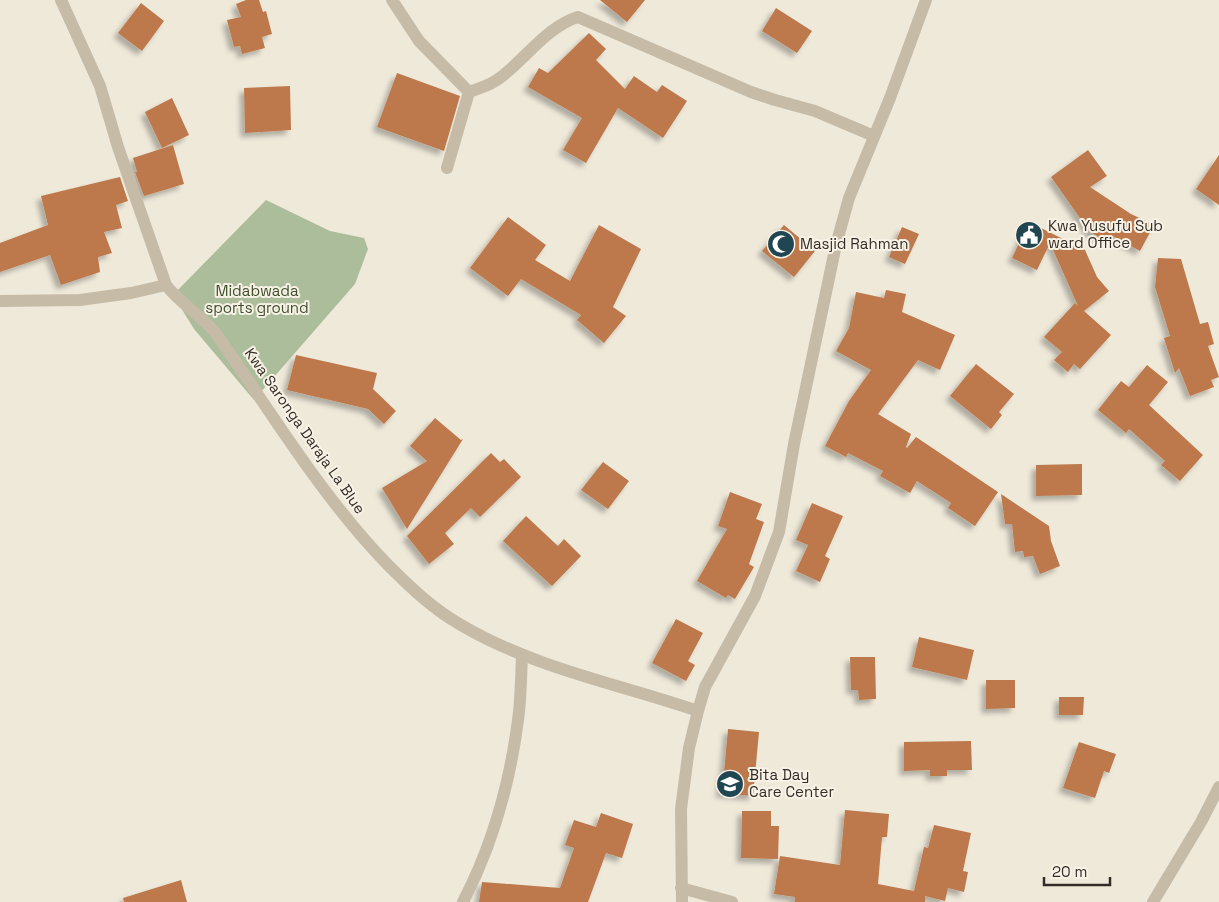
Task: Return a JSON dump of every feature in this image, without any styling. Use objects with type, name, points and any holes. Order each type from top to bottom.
[{"type":"street","name":"Kwa Saronga Daraja La Blue","points":[[62,0],[100,86],[118,147],[166,285],[171,292],[210,326],[332,500],[362,538],[411,588],[440,612],[462,626],[522,655],[698,711]]},
{"type":"street","points":[[392,0],[419,41],[469,92]]},
{"type":"street","points":[[682,902],[681,809],[689,748],[698,711],[705,687],[755,596],[779,532],[794,444],[836,245],[849,198],[890,98],[926,0]]},
{"type":"street","points":[[469,92],[486,86],[500,78],[537,44],[568,20],[578,17],[751,92],[815,111],[874,136]]},
{"type":"street","points":[[447,168],[469,92]]},
{"type":"street","points":[[0,301],[80,300],[166,285]]},
{"type":"street","points":[[463,902],[477,874],[494,827],[509,768],[518,719],[522,655]]},
{"type":"street","points":[[1153,902],[1201,822],[1219,787]]},
{"type":"street","points":[[681,888],[732,902]]},
{"type":"green space","name":"Midabwada sports ground","points":[[266,200],[330,231],[364,238],[368,249],[355,284],[254,400],[194,329],[173,295]]},
{"type":"building","points":[[246,0],[259,0],[263,12],[266,11],[272,34],[262,37],[265,48],[242,54],[240,46],[234,47],[227,20],[241,17],[236,4]]},
{"type":"building","points":[[600,0],[645,0],[627,22]]},
{"type":"building","points":[[141,3],[164,21],[142,51],[118,33]]},
{"type":"building","points":[[776,8],[812,31],[797,53],[762,31]]},
{"type":"building","points":[[589,33],[606,49],[596,60],[625,89],[634,76],[657,92],[662,85],[687,101],[663,138],[618,108],[586,163],[563,150],[582,118],[528,87],[539,68],[548,73]]},
{"type":"building","points":[[397,73],[460,96],[444,151],[377,127]]},
{"type":"building","points":[[290,86],[291,130],[245,133],[244,88]]},
{"type":"building","points":[[172,98],[189,135],[162,148],[145,112]]},
{"type":"building","points":[[173,145],[184,184],[144,196],[135,172],[137,172],[133,158]]},
{"type":"building","points":[[1088,150],[1107,176],[1090,187],[1131,214],[1154,225],[1140,251],[1111,235],[1107,242],[1089,231],[1051,177]]},
{"type":"building","points":[[1219,155],[1219,205],[1196,189]]},
{"type":"building","points":[[120,177],[128,201],[116,205],[122,228],[104,232],[112,253],[98,257],[100,272],[61,285],[50,255],[0,272],[0,243],[48,225],[41,196]]},
{"type":"building","points":[[508,217],[546,245],[535,260],[570,281],[599,225],[641,249],[613,307],[626,316],[604,343],[577,320],[581,315],[521,279],[508,296],[470,268]]},
{"type":"building","points":[[1029,222],[1085,250],[1097,277],[1109,291],[1084,311],[1111,335],[1080,369],[1074,364],[1068,372],[1054,360],[1062,352],[1044,337],[1075,303],[1078,306],[1050,243],[1037,270],[1012,258]]},
{"type":"building","points":[[784,225],[815,251],[794,277],[762,251]]},
{"type":"building","points":[[902,227],[919,234],[905,264],[889,257]]},
{"type":"building","points":[[1158,258],[1181,259],[1200,324],[1208,322],[1214,344],[1208,346],[1219,377],[1211,380],[1214,387],[1190,396],[1179,368],[1175,373],[1164,338],[1170,336],[1155,287]]},
{"type":"building","points":[[886,290],[906,294],[902,312],[955,335],[940,370],[918,360],[878,414],[911,434],[907,448],[916,437],[998,492],[975,526],[948,508],[951,503],[917,481],[910,493],[880,476],[883,471],[848,453],[846,457],[825,446],[849,401],[871,370],[836,351],[849,328],[856,292],[884,298]]},
{"type":"building","points":[[296,355],[377,373],[373,389],[396,411],[384,424],[368,409],[287,390]]},
{"type":"building","points":[[976,364],[1014,394],[999,412],[1002,415],[991,429],[950,396]]},
{"type":"building","points":[[1147,365],[1168,382],[1149,405],[1203,455],[1180,481],[1161,465],[1165,461],[1129,429],[1126,433],[1098,410],[1121,381],[1129,387]]},
{"type":"building","points":[[435,418],[461,440],[463,439],[407,529],[382,488],[427,461],[410,446]]},
{"type":"building","points":[[491,453],[500,462],[504,459],[521,477],[480,517],[471,508],[445,533],[454,544],[429,564],[407,536]]},
{"type":"building","points":[[603,462],[629,481],[608,509],[581,490]]},
{"type":"building","points":[[1082,464],[1082,495],[1036,496],[1036,465]]},
{"type":"building","points":[[730,492],[762,504],[756,519],[764,522],[749,564],[754,567],[735,599],[728,595],[726,598],[697,581],[727,529],[718,526]]},
{"type":"building","points":[[1001,494],[1049,526],[1051,541],[1060,566],[1040,574],[1033,556],[1024,557],[1023,551],[1015,552],[1012,524],[1005,524]]},
{"type":"building","points":[[812,503],[843,516],[825,556],[830,559],[820,582],[796,571],[808,545],[796,540]]},
{"type":"building","points":[[526,516],[558,546],[564,539],[581,556],[552,586],[503,541]]},
{"type":"building","points":[[676,619],[703,633],[688,661],[695,665],[686,681],[652,663]]},
{"type":"building","points":[[919,637],[974,650],[967,680],[912,667]]},
{"type":"building","points":[[850,657],[875,657],[876,699],[859,700],[858,690],[851,690]]},
{"type":"building","points":[[986,680],[1015,680],[1015,708],[986,709]]},
{"type":"building","points":[[1059,697],[1084,697],[1083,715],[1059,715]]},
{"type":"building","points":[[728,729],[759,732],[753,796],[720,793]]},
{"type":"building","points":[[971,741],[972,770],[947,770],[947,776],[930,776],[930,770],[904,771],[904,742]]},
{"type":"building","points":[[1079,742],[1116,754],[1109,773],[1104,771],[1095,798],[1063,788]]},
{"type":"building","points":[[845,810],[889,814],[887,837],[882,837],[878,884],[914,891],[924,847],[928,848],[934,825],[971,833],[963,871],[968,872],[964,892],[948,888],[945,901],[925,896],[925,902],[795,902],[795,897],[774,894],[780,856],[840,865]]},
{"type":"building","points":[[742,811],[771,811],[771,826],[779,826],[778,859],[741,858]]},
{"type":"building","points":[[601,813],[633,824],[622,858],[606,853],[588,902],[479,902],[482,882],[560,888],[574,848],[565,845],[574,820],[596,827]]},
{"type":"building","points":[[181,880],[187,902],[124,902],[123,898]]},
{"type":"place","name":"Kwa Yusufu Sub ward Office","points":[[1029,235]]},
{"type":"place","name":"Masjid Rahman","points":[[781,244]]},
{"type":"place","name":"Bita Day Care Center","points":[[730,784]]}]
